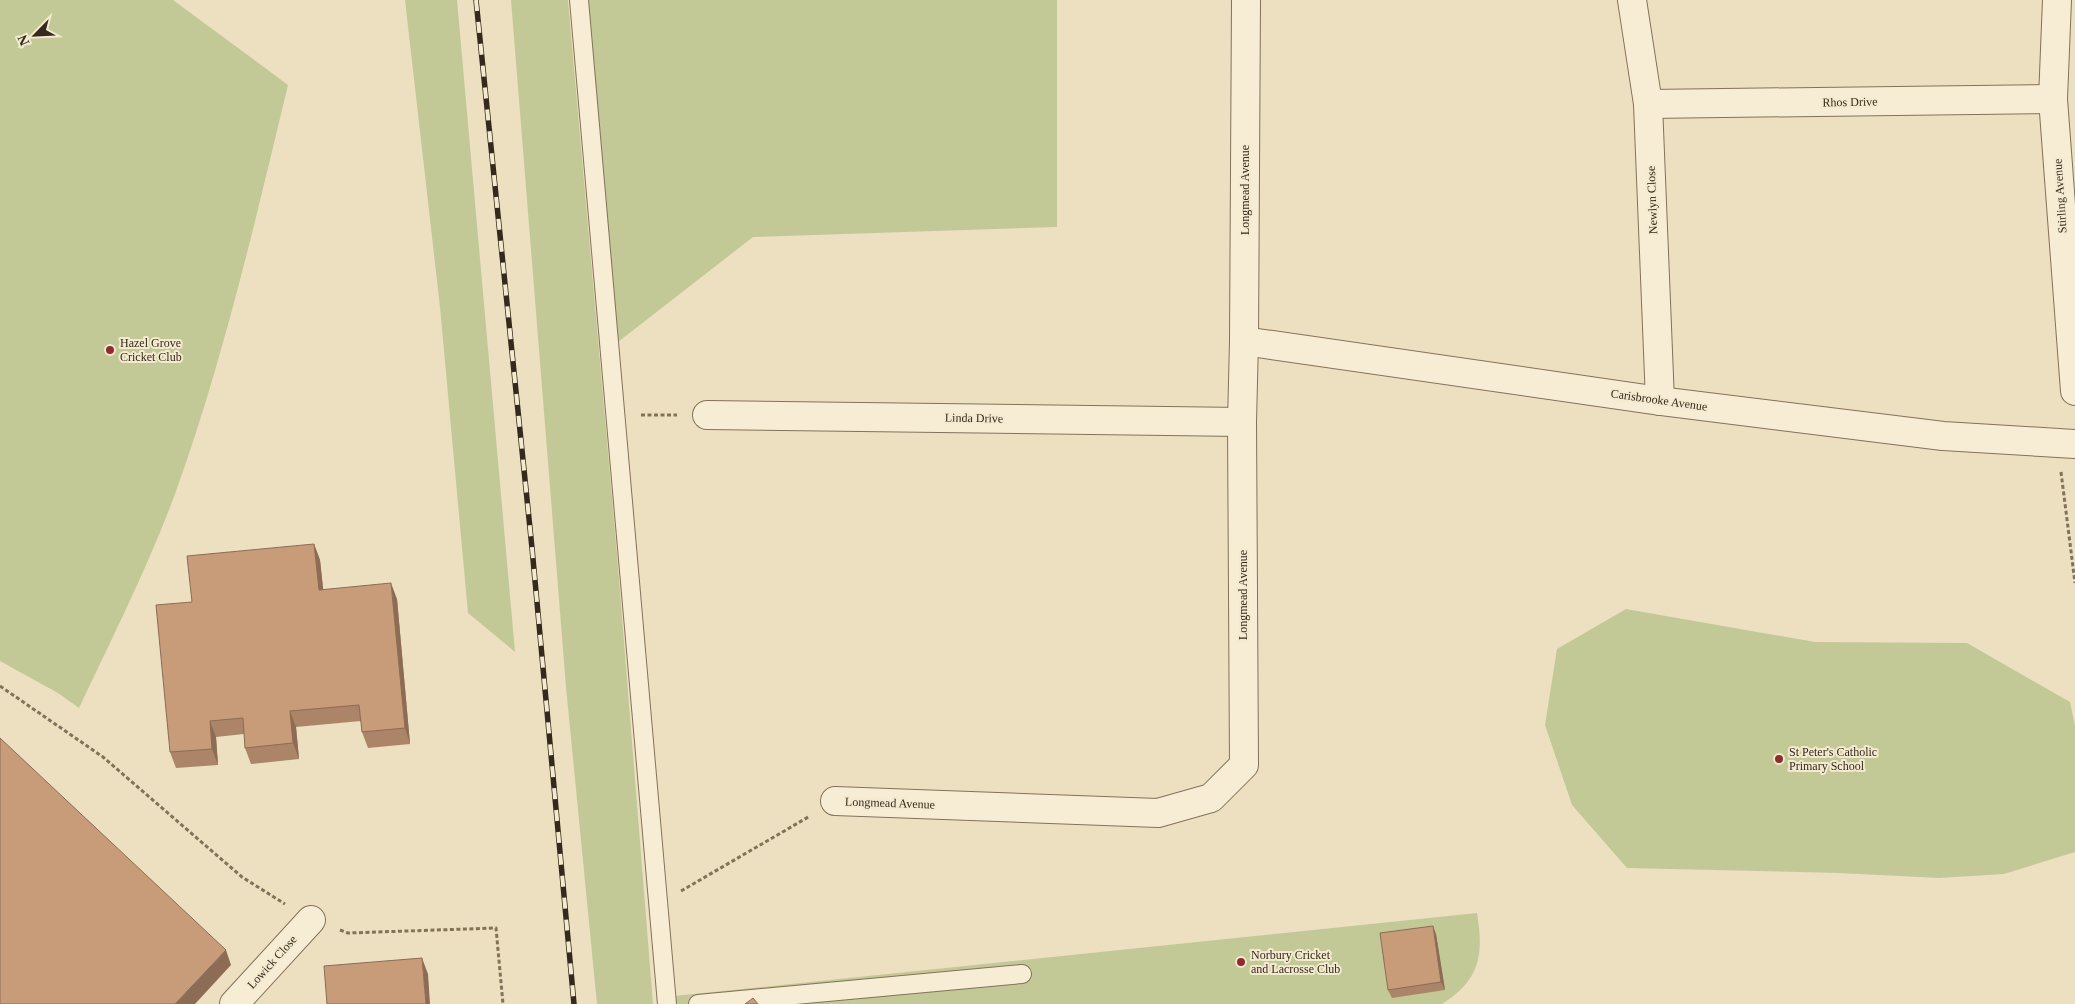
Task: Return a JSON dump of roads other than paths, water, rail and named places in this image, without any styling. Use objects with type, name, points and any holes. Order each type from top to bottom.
[{"type":"street","name":"Longmead Avenue","points":[[835,801],[1158,813],[1211,798],[1244,765],[1242,422],[1246,0]]},
{"type":"street","name":"Newlyn Close","points":[[1632,0],[1648,104],[1660,401]]},
{"type":"street","name":"Stirling Avenue","points":[[2057,0],[2053,99],[2075,391]]},
{"type":"street","name":"Rhos Drive","points":[[1648,104],[2053,99]]},
{"type":"street","name":"Carisbrooke Avenue","points":[[1244,341],[1660,401],[1943,436],[2066,444]]},
{"type":"street","name":"Linda Drive","points":[[707,415],[1242,422]]},
{"type":"street","name":"Lowick Close","points":[[234,1004],[311,920]]},
{"type":"lane","points":[[579,0],[667,1004]]},
{"type":"lane","points":[[698,1004],[1022,974]]},
{"type":"railway","points":[[476,0],[532,548],[574,1004]]},
{"type":"place","name":"Hazel Grove Cricket Club","points":[[110,350]]},
{"type":"place","name":"St Peter's Catholic Primary School","points":[[1779,759]]},
{"type":"place","name":"Norbury Cricket and Lacrosse Club","points":[[1241,962]]}]
